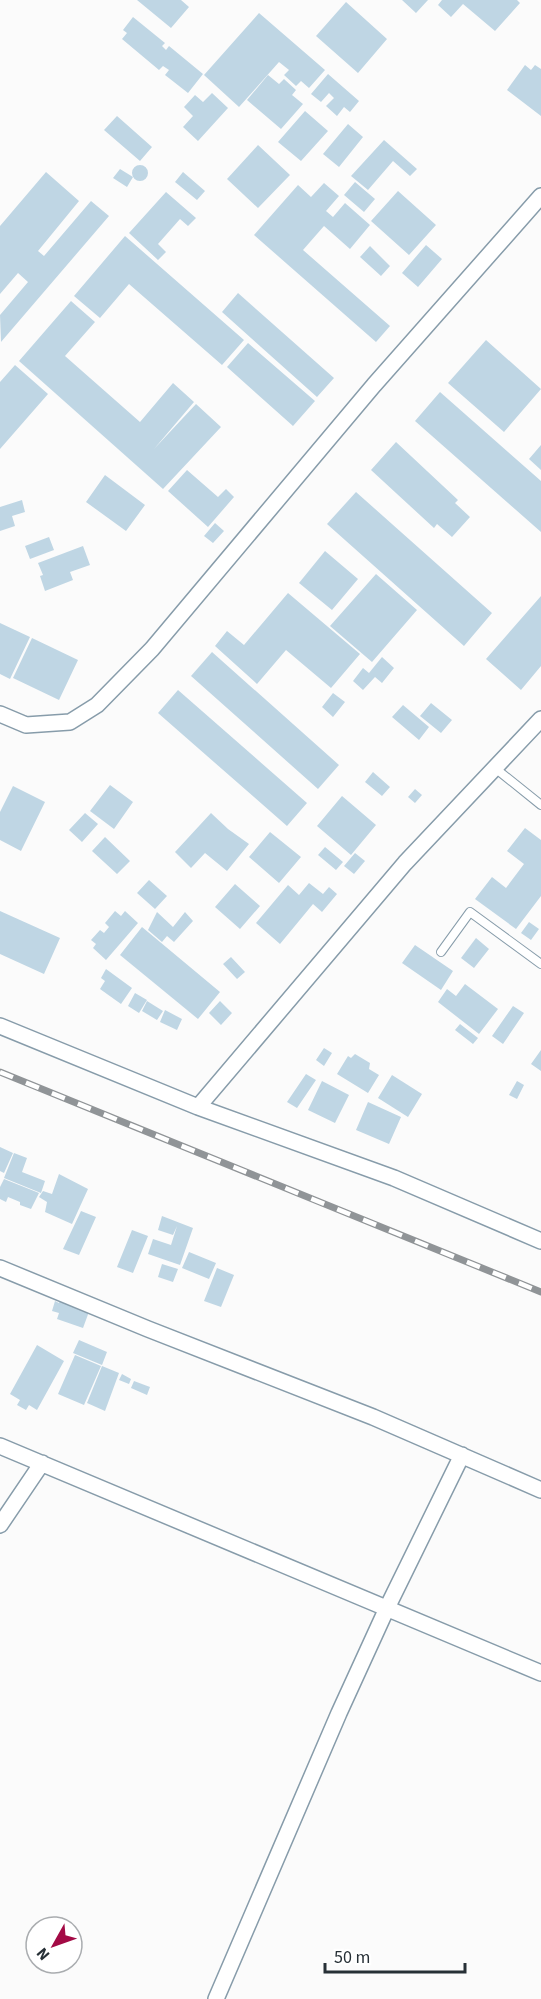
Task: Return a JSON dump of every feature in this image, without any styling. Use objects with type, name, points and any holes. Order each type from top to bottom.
[{"type":"street","points":[[0,714],[26,725],[70,722],[97,705],[152,649],[374,385],[541,196]]},
{"type":"street","points":[[198,1107],[405,863],[541,719]]},
{"type":"street","points":[[0,1026],[198,1107],[394,1178],[541,1241]]},
{"type":"street","points":[[0,1268],[373,1417],[541,1490]]},
{"type":"street","points":[[0,1446],[541,1673]]},
{"type":"street","points":[[216,1999],[339,1713],[387,1608],[462,1455]]},
{"type":"street","points":[[0,1525],[42,1462]]},
{"type":"lane","points":[[495,768],[541,805]]},
{"type":"lane","points":[[441,952],[470,912],[541,964]]},
{"type":"building","points":[[137,0],[181,0],[189,7],[171,28]]},
{"type":"building","points":[[402,0],[428,0],[416,13]]},
{"type":"building","points":[[442,0],[517,0],[520,3],[495,31],[463,4],[451,17],[438,5]]},
{"type":"building","points":[[346,2],[387,39],[358,73],[316,36]]},
{"type":"building","points":[[259,13],[325,70],[309,88],[301,81],[296,86],[284,75],[289,70],[279,62],[239,107],[204,75]]},
{"type":"building","points":[[133,17],[165,43],[162,46],[166,50],[169,46],[203,74],[188,93],[165,75],[169,70],[163,66],[159,70],[122,39],[127,33],[123,30]]},
{"type":"building","points":[[525,65],[531,70],[535,65],[541,69],[541,116],[507,90]]},
{"type":"building","points":[[328,74],[359,101],[350,112],[344,107],[337,116],[326,106],[334,98],[329,93],[321,102],[311,94]]},
{"type":"building","points":[[268,75],[279,84],[284,79],[296,90],[292,95],[303,104],[281,129],[247,100]]},
{"type":"building","points":[[212,93],[228,108],[198,141],[183,127],[193,116],[184,107],[195,95],[203,102]]},
{"type":"building","points":[[305,111],[328,131],[301,161],[278,142]]},
{"type":"building","points":[[117,116],[152,147],[140,161],[104,130]]},
{"type":"building","points":[[348,124],[363,137],[339,167],[323,154]]},
{"type":"building","points":[[384,140],[417,169],[410,176],[393,161],[368,190],[351,176]]},
{"type":"building","points":[[258,145],[290,175],[258,208],[227,179]]},
{"type":"building","points":[[140,165],[148,173],[140,181],[132,173]]},
{"type":"building","points":[[120,169],[133,177],[127,187],[113,178]]},
{"type":"building","points":[[46,172],[79,201],[38,251],[44,256],[91,201],[109,216],[1,342],[0,315],[28,282],[18,273],[0,294],[0,226]]},
{"type":"building","points":[[183,172],[205,191],[197,200],[175,182]]},
{"type":"building","points":[[355,182],[375,199],[364,212],[344,195]]},
{"type":"building","points":[[324,183],[339,196],[326,211],[333,217],[345,203],[370,225],[350,249],[324,226],[303,250],[390,326],[376,342],[254,235],[298,185],[311,197]]},
{"type":"building","points":[[398,191],[436,225],[409,255],[371,221]]},
{"type":"building","points":[[166,192],[196,218],[188,226],[180,219],[158,244],[166,252],[158,260],[129,233]]},
{"type":"building","points":[[125,236],[244,340],[222,365],[129,284],[100,318],[74,296]]},
{"type":"building","points":[[426,245],[442,259],[418,287],[402,273]]},
{"type":"building","points":[[370,246],[390,266],[381,276],[360,257]]},
{"type":"building","points":[[238,293],[334,378],[317,397],[222,312]]},
{"type":"building","points":[[71,301],[95,322],[65,356],[140,422],[173,383],[194,402],[154,449],[196,404],[221,427],[163,489],[19,361]]},
{"type":"building","points":[[486,340],[541,389],[504,432],[448,383]]},
{"type":"building","points":[[248,343],[315,401],[293,426],[227,367]]},
{"type":"building","points":[[15,365],[48,394],[0,449],[0,382]]},
{"type":"building","points":[[440,392],[541,481],[541,532],[415,421]]},
{"type":"building","points":[[396,442],[458,500],[455,503],[470,517],[452,537],[437,524],[434,528],[371,470]]},
{"type":"building","points":[[541,445],[541,470],[529,459]]},
{"type":"building","points":[[187,470],[218,497],[226,489],[234,497],[208,527],[168,491]]},
{"type":"building","points":[[105,475],[145,505],[126,531],[86,502]]},
{"type":"building","points":[[356,492],[492,613],[464,646],[327,524]]},
{"type":"building","points":[[22,500],[25,512],[12,516],[15,526],[0,531],[0,507]]},
{"type":"building","points":[[215,523],[224,531],[213,543],[204,536]]},
{"type":"building","points":[[49,537],[54,550],[30,559],[25,546]]},
{"type":"building","points":[[83,546],[90,565],[70,572],[73,580],[45,591],[40,576],[43,575],[38,563]]},
{"type":"building","points":[[325,551],[358,579],[332,610],[299,583]]},
{"type":"building","points":[[376,574],[417,610],[372,662],[330,626]]},
{"type":"building","points":[[288,593],[360,654],[331,688],[286,650],[257,684],[215,646],[227,631],[244,645]]},
{"type":"building","points":[[541,596],[541,666],[521,690],[486,659]]},
{"type":"building","points":[[0,623],[30,637],[10,679],[0,674]]},
{"type":"building","points":[[32,638],[78,660],[59,700],[13,678]]},
{"type":"building","points":[[212,652],[339,765],[318,789],[191,676]]},
{"type":"building","points":[[382,657],[394,668],[382,683],[375,677],[363,690],[353,681],[363,668],[369,673]]},
{"type":"building","points":[[178,690],[307,803],[287,826],[158,713]]},
{"type":"building","points":[[333,693],[345,702],[333,717],[322,707]]},
{"type":"building","points":[[431,703],[452,720],[441,733],[420,716]]},
{"type":"building","points":[[403,705],[429,727],[419,740],[392,717]]},
{"type":"building","points":[[373,772],[390,787],[382,796],[365,782]]},
{"type":"building","points":[[110,785],[133,802],[114,829],[90,811]]},
{"type":"building","points":[[13,786],[45,802],[21,851],[0,840],[0,812]]},
{"type":"building","points":[[415,789],[422,795],[415,803],[408,797]]},
{"type":"building","points":[[342,796],[376,825],[351,855],[317,826]]},
{"type":"building","points":[[85,813],[98,824],[82,842],[69,830]]},
{"type":"building","points":[[211,813],[249,844],[227,871],[205,853],[191,868],[175,852]]},
{"type":"building","points":[[525,828],[541,840],[541,896],[516,929],[475,899],[492,877],[506,888],[524,864],[507,851]]},
{"type":"building","points":[[270,832],[301,857],[279,883],[249,857]]},
{"type":"building","points":[[105,837],[130,861],[117,874],[92,851]]},
{"type":"building","points":[[325,847],[343,862],[336,870],[318,855]]},
{"type":"building","points":[[355,853],[365,861],[354,874],[344,866]]},
{"type":"building","points":[[149,880],[167,896],[155,909],[137,893]]},
{"type":"building","points":[[309,883],[323,894],[329,887],[337,894],[322,912],[313,904],[280,944],[256,923],[288,885],[299,895]]},
{"type":"building","points":[[235,884],[260,906],[240,929],[215,907]]},
{"type":"building","points":[[0,911],[60,938],[44,974],[0,954]]},
{"type":"building","points":[[115,911],[121,916],[125,911],[138,923],[106,960],[93,948],[96,944],[91,940],[100,930],[104,933],[109,927],[105,923]]},
{"type":"building","points":[[157,912],[173,927],[185,912],[193,921],[174,942],[167,936],[162,942],[148,930]]},
{"type":"building","points":[[529,922],[539,929],[531,940],[521,933]]},
{"type":"building","points":[[142,927],[220,992],[198,1019],[120,955]]},
{"type":"building","points":[[476,938],[489,949],[474,968],[461,958]]},
{"type":"building","points":[[415,945],[453,971],[441,990],[402,963]]},
{"type":"building","points":[[231,957],[245,972],[237,979],[223,964]]},
{"type":"building","points":[[106,969],[132,988],[121,1004],[100,989],[105,981],[101,978]]},
{"type":"building","points":[[465,984],[498,1009],[479,1034],[438,1002],[447,989],[456,996]]},
{"type":"building","points":[[135,993],[147,1000],[139,1013],[128,1006]]},
{"type":"building","points":[[147,1001],[163,1011],[157,1020],[142,1011]]},
{"type":"building","points":[[220,1001],[232,1013],[221,1025],[209,1013]]},
{"type":"building","points":[[513,1006],[524,1013],[503,1044],[492,1036]]},
{"type":"building","points":[[165,1010],[182,1019],[177,1030],[160,1022]]},
{"type":"building","points":[[460,1024],[478,1038],[473,1044],[455,1030]]},
{"type":"building","points":[[324,1048],[332,1053],[324,1066],[316,1060]]},
{"type":"building","points":[[541,1050],[541,1071],[531,1064]]},
{"type":"building","points":[[355,1054],[370,1063],[369,1069],[379,1075],[368,1093],[337,1074],[348,1056],[351,1058]]},
{"type":"building","points":[[306,1074],[316,1080],[297,1108],[287,1102]]},
{"type":"building","points":[[392,1075],[422,1094],[408,1117],[378,1098]]},
{"type":"building","points":[[322,1081],[349,1095],[335,1123],[308,1110]]},
{"type":"building","points":[[517,1081],[524,1085],[517,1099],[509,1095]]},
{"type":"building","points":[[368,1102],[401,1117],[389,1144],[356,1130]]},
{"type":"building","points":[[0,1147],[13,1153],[4,1173],[0,1171]]},
{"type":"building","points":[[14,1153],[27,1158],[22,1172],[45,1181],[41,1193],[4,1178]]},
{"type":"building","points":[[59,1174],[88,1189],[72,1224],[45,1212],[47,1202],[39,1197],[43,1191],[52,1194]]},
{"type":"building","points":[[4,1179],[39,1193],[31,1209],[8,1197],[6,1202],[0,1199],[0,1187]]},
{"type":"building","points":[[81,1211],[96,1217],[79,1255],[63,1249]]},
{"type":"building","points":[[162,1216],[193,1228],[180,1265],[148,1254],[153,1239],[171,1245],[177,1226],[173,1235],[158,1230]]},
{"type":"building","points":[[132,1230],[148,1236],[133,1273],[117,1267]]},
{"type":"building","points":[[189,1252],[216,1263],[209,1279],[182,1268]]},
{"type":"building","points":[[162,1264],[178,1269],[173,1282],[158,1277]]},
{"type":"building","points":[[217,1268],[234,1275],[221,1307],[204,1301]]},
{"type":"building","points":[[61,1298],[90,1309],[83,1328],[57,1319],[59,1313],[52,1311],[55,1301],[59,1303]]},
{"type":"building","points":[[79,1340],[107,1352],[102,1365],[73,1353]]},
{"type":"building","points":[[37,1345],[64,1361],[37,1410],[29,1405],[26,1410],[17,1405],[20,1400],[10,1394]]},
{"type":"building","points":[[75,1355],[101,1366],[84,1405],[58,1394]]},
{"type":"building","points":[[102,1366],[119,1373],[105,1411],[87,1403]]},
{"type":"building","points":[[122,1374],[131,1379],[129,1384],[119,1380]]},
{"type":"building","points":[[134,1381],[150,1387],[147,1395],[131,1388]]},
{"type":"railway","points":[[0,1072],[541,1292]]}]
